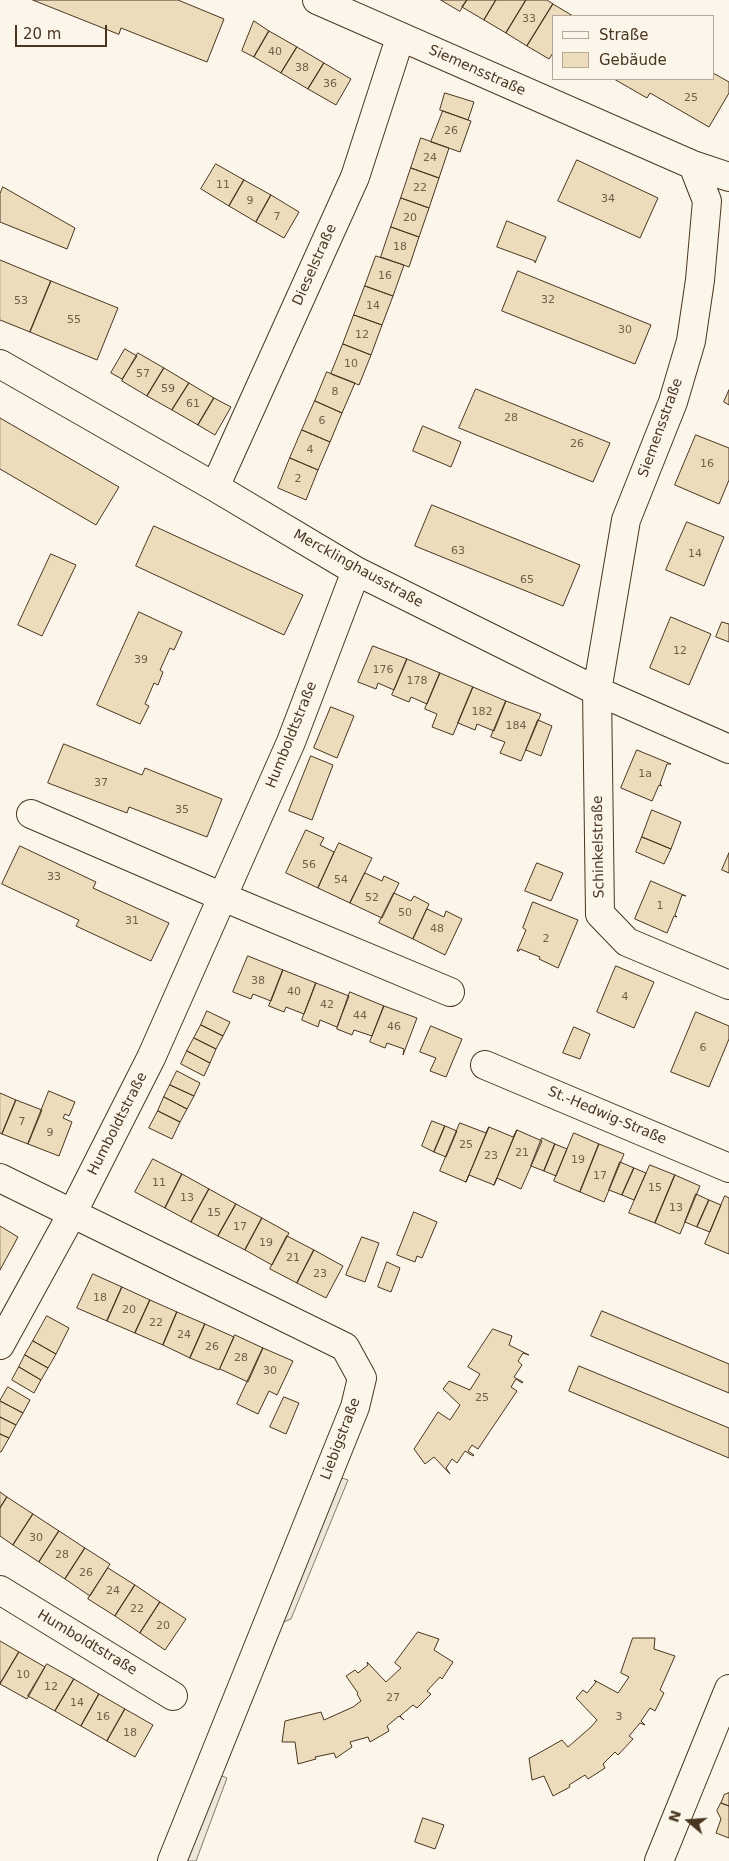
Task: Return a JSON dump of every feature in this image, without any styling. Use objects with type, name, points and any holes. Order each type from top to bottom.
[{"type":"street","name":"Siemensstraße","points":[[317,0],[693,165],[729,177]]},
{"type":"street","name":"Dieselstraße","points":[[215,487],[355,177],[400,38]]},
{"type":"street","name":"Siemensstraße","points":[[597,691],[626,520],[673,402],[691,341],[700,280],[707,201],[693,165]]},
{"type":"street","name":"Mercklinghausstraße","points":[[0,364],[215,487],[356,571],[597,691],[729,749]]},
{"type":"street","name":"Humboldtstraße","points":[[0,1345],[73,1212],[151,1058],[291,742],[356,571]]},
{"type":"street","name":"Schinkelstraße","points":[[597,691],[600,914],[627,942],[729,985]]},
{"type":"street","points":[[31,814],[450,992]]},
{"type":"street","name":"St.-Hedwig-Straße","points":[[485,1064],[729,1168]]},
{"type":"street","name":"Liebigstraße","points":[[0,1178],[73,1212],[345,1348],[362,1378],[355,1407],[172,1861]]},
{"type":"street","name":"Humboldtstraße","points":[[0,1590],[174,1696]]},
{"type":"street","points":[[659,1861],[729,1689]]},
{"type":"shaded area","points":[[339,1477],[348,1480],[291,1619],[277,1625]]},
{"type":"shaded area","points":[[217,1774],[227,1778],[196,1861],[183,1861]]},
{"type":"building","points":[[33,0],[178,0],[224,19],[207,62],[121,28],[119,34]]},
{"type":"building","points":[[441,0],[467,0],[460,11]]},
{"type":"building","points":[[467,0],[496,0],[484,20],[462,7]]},
{"type":"building","points":[[496,0],[526,0],[506,33],[484,20]]},
{"type":"building","points":[[526,0],[547,0],[553,4],[527,46],[506,33]]},
{"type":"building","points":[[553,4],[571,15],[552,15],[552,54],[549,59],[527,46]]},
{"type":"building","points":[[254,21],[269,31],[254,57],[242,51]]},
{"type":"building","points":[[269,31],[297,47],[281,73],[254,57]]},
{"type":"building","points":[[297,47],[324,63],[308,89],[281,73]]},
{"type":"building","points":[[324,63],[351,79],[336,105],[308,89]]},
{"type":"building","points":[[714,74],[729,82],[729,93],[709,127],[650,93],[647,98],[616,80],[714,80]]},
{"type":"building","points":[[445,93],[474,102],[468,120],[440,110]]},
{"type":"building","points":[[443,111],[471,121],[460,152],[431,142]]},
{"type":"building","points":[[421,138],[449,148],[439,178],[411,168]]},
{"type":"building","points":[[577,160],[658,198],[640,238],[558,201]]},
{"type":"building","points":[[216,164],[244,180],[229,206],[201,189]]},
{"type":"building","points":[[411,168],[439,178],[429,208],[401,198]]},
{"type":"building","points":[[244,180],[271,195],[256,222],[229,206]]},
{"type":"building","points":[[3,187],[75,228],[67,249],[0,222],[0,194]]},
{"type":"building","points":[[271,195],[299,212],[284,238],[256,222]]},
{"type":"building","points":[[401,198],[429,208],[419,237],[391,227]]},
{"type":"building","points":[[507,221],[546,237],[535,263],[535,261],[497,247]]},
{"type":"building","points":[[391,227],[419,237],[409,267],[381,257]]},
{"type":"building","points":[[376,256],[404,265],[393,296],[365,286]]},
{"type":"building","points":[[0,260],[51,281],[30,332],[0,320]]},
{"type":"building","points":[[518,271],[651,325],[635,364],[502,311]]},
{"type":"building","points":[[51,281],[118,308],[97,360],[30,332]]},
{"type":"building","points":[[365,286],[393,296],[382,325],[354,315]]},
{"type":"building","points":[[354,315],[382,325],[371,355],[343,344]]},
{"type":"building","points":[[343,344],[371,355],[359,385],[331,374]]},
{"type":"building","points":[[125,349],[137,356],[122,379],[111,373]]},
{"type":"building","points":[[138,353],[164,368],[147,396],[122,381]]},
{"type":"building","points":[[164,368],[189,383],[172,410],[147,396]]},
{"type":"building","points":[[327,372],[355,383],[342,413],[315,401]]},
{"type":"building","points":[[189,383],[214,398],[198,425],[172,410]]},
{"type":"building","points":[[476,389],[610,443],[593,482],[459,428]]},
{"type":"building","points":[[729,390],[729,405],[724,402]]},
{"type":"building","points":[[214,398],[231,407],[215,435],[198,425]]},
{"type":"building","points":[[315,401],[342,413],[330,442],[302,430]]},
{"type":"building","points":[[0,418],[119,487],[96,525],[0,469]]},
{"type":"building","points":[[423,426],[461,442],[451,467],[413,451]]},
{"type":"building","points":[[302,430],[330,442],[318,470],[290,458]]},
{"type":"building","points":[[696,435],[729,448],[729,480],[719,504],[675,485]]},
{"type":"building","points":[[290,458],[318,470],[306,500],[278,488]]},
{"type":"building","points":[[432,505],[580,565],[563,606],[415,546]]},
{"type":"building","points":[[687,522],[724,537],[704,586],[666,570]]},
{"type":"building","points":[[154,526],[303,595],[284,635],[136,566]]},
{"type":"building","points":[[51,554],[76,565],[42,636],[18,625]]},
{"type":"building","points":[[139,612],[182,632],[174,650],[170,648],[160,670],[163,672],[158,685],[154,683],[145,704],[149,706],[140,724],[97,705]]},
{"type":"building","points":[[671,617],[711,634],[689,685],[650,668]]},
{"type":"building","points":[[722,622],[729,624],[729,642],[716,637]]},
{"type":"building","points":[[373,646],[407,659],[394,690],[378,683],[376,689],[358,682]]},
{"type":"building","points":[[407,659],[440,673],[427,704],[411,697],[409,702],[392,695]]},
{"type":"building","points":[[440,673],[473,687],[453,735],[432,727],[437,714],[425,709]]},
{"type":"building","points":[[473,687],[506,701],[494,731],[477,724],[475,730],[458,723]]},
{"type":"building","points":[[506,701],[541,714],[521,761],[500,753],[505,742],[491,737]]},
{"type":"building","points":[[331,707],[354,716],[337,758],[314,748]]},
{"type":"building","points":[[538,720],[552,726],[541,756],[526,750]]},
{"type":"building","points":[[64,744],[142,775],[145,768],[222,799],[207,837],[129,807],[127,813],[48,783]]},
{"type":"building","points":[[637,750],[671,764],[667,764],[660,784],[662,786],[659,785],[652,801],[621,788]]},
{"type":"building","points":[[311,756],[333,765],[312,820],[289,811]]},
{"type":"building","points":[[652,810],[681,822],[671,849],[642,837]]},
{"type":"building","points":[[306,830],[324,838],[320,845],[334,852],[318,888],[286,873]]},
{"type":"building","points":[[642,837],[671,849],[664,864],[636,852]]},
{"type":"building","points":[[339,843],[372,858],[350,903],[318,888]]},
{"type":"building","points":[[20,846],[96,882],[93,888],[169,923],[151,961],[76,926],[79,920],[2,884]]},
{"type":"building","points":[[729,853],[729,873],[722,870]]},
{"type":"building","points":[[537,863],[563,873],[551,901],[525,891]]},
{"type":"building","points":[[365,873],[382,881],[384,876],[399,883],[382,918],[350,903]]},
{"type":"building","points":[[651,881],[686,896],[682,895],[675,915],[677,917],[674,916],[667,933],[635,919]]},
{"type":"building","points":[[394,893],[411,901],[414,896],[429,904],[413,939],[379,923]]},
{"type":"building","points":[[533,902],[578,920],[558,968],[539,959],[540,957],[520,949],[517,951],[526,930],[523,928]]},
{"type":"building","points":[[427,909],[444,917],[446,911],[462,919],[445,955],[413,939]]},
{"type":"building","points":[[248,956],[283,970],[271,1001],[253,994],[251,999],[233,992]]},
{"type":"building","points":[[616,966],[654,982],[634,1028],[597,1012]]},
{"type":"building","points":[[283,970],[316,983],[304,1014],[286,1007],[284,1012],[269,1006]]},
{"type":"building","points":[[316,983],[349,996],[337,1027],[320,1020],[318,1027],[302,1020]]},
{"type":"building","points":[[350,992],[384,1006],[372,1036],[354,1030],[352,1035],[337,1029]]},
{"type":"building","points":[[384,1006],[417,1018],[403,1055],[404,1049],[387,1043],[385,1048],[370,1042]]},
{"type":"building","points":[[207,1011],[230,1022],[223,1036],[201,1025]]},
{"type":"building","points":[[696,1012],[729,1026],[729,1039],[709,1087],[671,1072]]},
{"type":"building","points":[[201,1025],[223,1036],[216,1049],[194,1038]]},
{"type":"building","points":[[431,1026],[462,1039],[446,1077],[430,1071],[436,1058],[420,1052]]},
{"type":"building","points":[[574,1027],[590,1034],[580,1059],[563,1053]]},
{"type":"building","points":[[194,1038],[216,1049],[210,1063],[187,1051]]},
{"type":"building","points":[[187,1051],[210,1063],[204,1076],[181,1064]]},
{"type":"building","points":[[177,1071],[200,1083],[194,1096],[170,1085]]},
{"type":"building","points":[[170,1085],[194,1096],[187,1109],[164,1097]]},
{"type":"building","points":[[49,1091],[75,1102],[69,1116],[65,1114],[63,1118],[72,1122],[59,1156],[28,1144]]},
{"type":"building","points":[[0,1093],[16,1100],[2,1134],[0,1133]]},
{"type":"building","points":[[164,1097],[187,1109],[180,1122],[158,1111]]},
{"type":"building","points":[[16,1100],[42,1110],[28,1144],[2,1134]]},
{"type":"building","points":[[158,1111],[180,1122],[172,1139],[149,1128]]},
{"type":"building","points":[[432,1121],[445,1126],[434,1152],[422,1146]]},
{"type":"building","points":[[460,1123],[486,1133],[489,1127],[466,1182],[440,1171]]},
{"type":"building","points":[[445,1126],[457,1131],[446,1157],[434,1152]]},
{"type":"building","points":[[489,1127],[513,1137],[517,1130],[494,1185],[469,1175],[466,1182]]},
{"type":"building","points":[[517,1130],[542,1141],[521,1189],[497,1178],[494,1185]]},
{"type":"building","points":[[574,1133],[599,1144],[580,1192],[554,1181]]},
{"type":"building","points":[[542,1138],[555,1144],[544,1171],[531,1166]]},
{"type":"building","points":[[555,1144],[567,1149],[556,1176],[544,1171]]},
{"type":"building","points":[[599,1144],[624,1154],[604,1202],[580,1192]]},
{"type":"building","points":[[153,1159],[182,1174],[165,1208],[135,1192]]},
{"type":"building","points":[[620,1162],[634,1168],[622,1195],[609,1190]]},
{"type":"building","points":[[650,1165],[675,1175],[655,1223],[629,1213]]},
{"type":"building","points":[[634,1168],[646,1173],[634,1200],[622,1195]]},
{"type":"building","points":[[182,1174],[209,1189],[191,1222],[165,1208]]},
{"type":"building","points":[[675,1175],[700,1186],[680,1234],[655,1223]]},
{"type":"building","points":[[209,1189],[236,1204],[218,1236],[191,1222]]},
{"type":"building","points":[[696,1194],[709,1200],[697,1227],[685,1222]]},
{"type":"building","points":[[725,1196],[729,1198],[729,1254],[705,1244]]},
{"type":"building","points":[[709,1200],[721,1205],[710,1232],[697,1227]]},
{"type":"building","points":[[236,1204],[262,1218],[245,1250],[218,1236]]},
{"type":"building","points":[[414,1212],[437,1222],[422,1258],[417,1256],[415,1262],[397,1255]]},
{"type":"building","points":[[262,1218],[289,1233],[272,1265],[245,1250]]},
{"type":"building","points":[[0,1226],[18,1237],[0,1270]]},
{"type":"building","points":[[287,1236],[314,1250],[297,1283],[270,1269]]},
{"type":"building","points":[[362,1237],[379,1243],[365,1282],[346,1275]]},
{"type":"building","points":[[314,1250],[343,1266],[326,1298],[297,1283]]},
{"type":"building","points":[[387,1262],[400,1268],[391,1292],[378,1287]]},
{"type":"building","points":[[93,1274],[122,1287],[107,1321],[77,1308]]},
{"type":"building","points":[[122,1287],[150,1300],[135,1333],[107,1321]]},
{"type":"building","points":[[150,1300],[177,1312],[163,1345],[135,1333]]},
{"type":"building","points":[[602,1311],[729,1364],[729,1393],[591,1336]]},
{"type":"building","points":[[177,1312],[205,1324],[190,1358],[163,1345]]},
{"type":"building","points":[[47,1316],[69,1328],[56,1354],[33,1341]]},
{"type":"building","points":[[205,1324],[234,1337],[219,1370],[190,1358]]},
{"type":"building","points":[[493,1329],[512,1336],[509,1345],[529,1355],[523,1353],[518,1361],[522,1365],[514,1377],[523,1382],[516,1379],[511,1387],[517,1391],[478,1449],[472,1445],[468,1451],[474,1455],[465,1451],[457,1463],[452,1459],[446,1468],[450,1474],[434,1457],[425,1464],[414,1449],[438,1412],[450,1420],[460,1405],[443,1389],[449,1381],[470,1390],[480,1374],[468,1367]]},
{"type":"building","points":[[235,1335],[263,1348],[248,1382],[220,1369]]},
{"type":"building","points":[[33,1341],[56,1354],[48,1368],[25,1355]]},
{"type":"building","points":[[263,1348],[293,1361],[277,1395],[269,1391],[258,1414],[237,1404]]},
{"type":"building","points":[[25,1355],[48,1368],[41,1380],[19,1367]]},
{"type":"building","points":[[579,1366],[729,1428],[729,1458],[569,1391]]},
{"type":"building","points":[[19,1367],[41,1380],[34,1393],[12,1380]]},
{"type":"building","points":[[8,1387],[30,1400],[23,1413],[0,1401]]},
{"type":"building","points":[[284,1397],[299,1403],[286,1434],[270,1427]]},
{"type":"building","points":[[0,1401],[23,1413],[16,1425],[0,1417]]},
{"type":"building","points":[[0,1417],[16,1425],[9,1438],[0,1434]]},
{"type":"building","points":[[0,1434],[9,1438],[1,1452],[0,1452]]},
{"type":"building","points":[[0,1492],[7,1497],[0,1508]]},
{"type":"building","points":[[7,1497],[33,1514],[13,1545],[0,1536],[0,1508]]},
{"type":"building","points":[[33,1514],[59,1531],[39,1562],[13,1545]]},
{"type":"building","points":[[59,1531],[85,1548],[65,1579],[39,1562]]},
{"type":"building","points":[[85,1548],[110,1564],[90,1596],[65,1579]]},
{"type":"building","points":[[108,1568],[135,1585],[115,1616],[88,1599]]},
{"type":"building","points":[[135,1585],[160,1602],[140,1633],[115,1616]]},
{"type":"building","points":[[160,1602],[186,1619],[165,1650],[140,1633]]},
{"type":"building","points":[[418,1632],[439,1639],[434,1650],[453,1662],[442,1679],[440,1677],[427,1691],[431,1694],[417,1708],[413,1705],[400,1716],[404,1720],[399,1716],[387,1726],[389,1731],[370,1742],[368,1737],[350,1742],[352,1747],[336,1758],[334,1753],[315,1757],[316,1759],[298,1764],[295,1742],[282,1742],[285,1721],[321,1712],[324,1720],[353,1707],[361,1701],[358,1693],[346,1676],[355,1670],[358,1673],[368,1665],[367,1662],[386,1682],[401,1668],[395,1663]]},
{"type":"building","points":[[633,1638],[655,1638],[654,1649],[675,1656],[660,1690],[664,1693],[655,1711],[650,1708],[641,1721],[645,1725],[640,1723],[629,1736],[633,1739],[618,1755],[615,1752],[603,1764],[605,1768],[588,1779],[585,1775],[569,1785],[570,1787],[553,1796],[544,1776],[532,1780],[529,1758],[562,1740],[568,1747],[591,1727],[597,1720],[576,1698],[583,1690],[587,1693],[596,1682],[594,1680],[618,1693],[629,1677],[621,1673]]},
{"type":"building","points":[[0,1641],[19,1652],[0,1684]]},
{"type":"building","points":[[19,1652],[45,1667],[27,1699],[0,1684]]},
{"type":"building","points":[[47,1664],[74,1679],[55,1711],[28,1696]]},
{"type":"building","points":[[74,1679],[99,1694],[81,1726],[55,1711]]},
{"type":"building","points":[[99,1694],[125,1709],[107,1741],[81,1726]]},
{"type":"building","points":[[125,1709],[153,1725],[135,1757],[107,1741]]},
{"type":"building","points":[[729,1793],[729,1806],[721,1803],[724,1795]]},
{"type":"building","points":[[721,1803],[729,1806],[729,1838],[716,1833],[721,1819],[717,1811]]},
{"type":"building","points":[[423,1818],[444,1825],[435,1849],[415,1842]]}]
